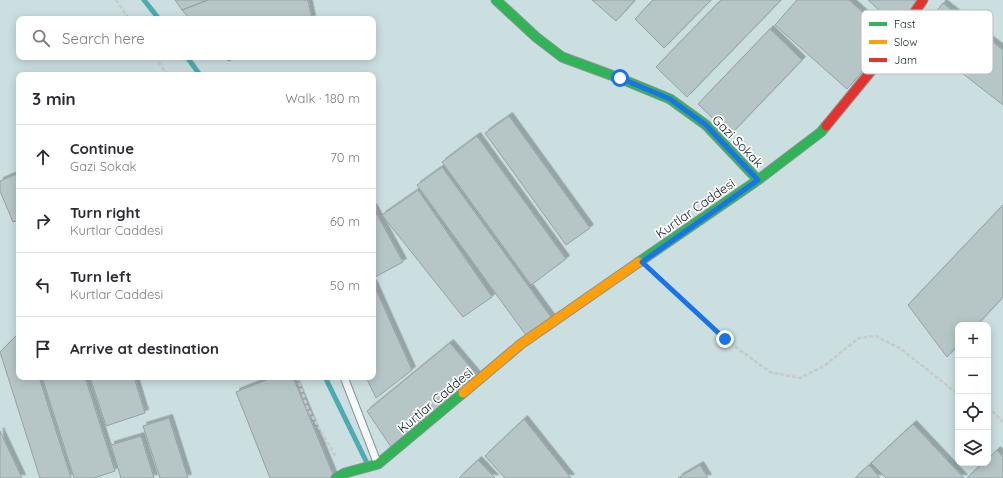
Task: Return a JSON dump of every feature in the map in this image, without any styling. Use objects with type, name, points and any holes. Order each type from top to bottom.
[{"type":"street","name":"Gazi Sokak","points":[[496,0],[536,38],[562,57],[620,78],[670,99],[706,125],[758,180]]},
{"type":"street","name":"Kurtlar Caddesi","points":[[916,10],[923,0]]},
{"type":"street","name":"Kurtlar Caddesi","points":[[340,476],[377,465],[521,344],[642,262],[758,180],[822,132],[869,74]]},
{"type":"lane","points":[[345,380],[377,465]]},
{"type":"path","points":[[116,0],[127,16]]},
{"type":"path","points":[[157,60],[166,72]]},
{"type":"path","points":[[642,262],[725,339],[770,372],[800,378],[824,366],[859,338],[876,336],[901,349],[955,391]]},
{"type":"path","points":[[298,380],[308,409],[340,476]]},
{"type":"path","points":[[991,410],[1003,422]]},
{"type":"building","points":[[175,0],[208,0],[182,10]]},
{"type":"building","points":[[208,0],[308,0],[311,16],[187,16],[182,10]]},
{"type":"building","points":[[592,0],[635,0],[616,21]]},
{"type":"building","points":[[653,0],[711,0],[664,48],[635,19]]},
{"type":"building","points":[[721,0],[781,0],[687,97],[656,67]]},
{"type":"building","points":[[797,0],[849,0],[861,11],[861,73],[847,89],[775,25]]},
{"type":"building","points":[[868,0],[919,0],[912,10],[879,10]]},
{"type":"building","points":[[943,3],[952,10],[937,10]]},
{"type":"building","points":[[770,29],[802,60],[730,135],[698,104]]},
{"type":"building","points":[[993,42],[1003,50],[1003,105],[963,74],[993,74]]},
{"type":"building","points":[[509,116],[590,228],[566,245],[485,133]]},
{"type":"building","points":[[477,136],[566,259],[531,285],[442,162]]},
{"type":"building","points":[[442,167],[553,320],[528,338],[417,185]]},
{"type":"building","points":[[16,174],[16,221],[13,222],[0,191],[0,181]]},
{"type":"building","points":[[418,190],[492,297],[463,317],[382,215]]},
{"type":"building","points":[[1003,205],[1003,297],[980,322],[955,322],[955,348],[947,357],[908,305]]},
{"type":"building","points":[[376,212],[403,262],[376,276]]},
{"type":"building","points":[[376,290],[412,370],[376,398],[367,380],[376,380]]},
{"type":"building","points":[[16,336],[16,380],[40,380],[71,478],[40,478],[0,352]]},
{"type":"building","points":[[450,343],[477,375],[391,447],[367,411]]},
{"type":"building","points":[[43,380],[86,380],[115,471],[94,478],[74,478]]},
{"type":"building","points":[[91,380],[135,380],[145,413],[106,426]]},
{"type":"building","points":[[266,380],[294,380],[334,477],[270,478],[236,392]]},
{"type":"building","points":[[169,418],[188,478],[160,478],[143,426]]},
{"type":"building","points":[[524,419],[571,478],[505,478],[485,456]]},
{"type":"building","points":[[913,424],[964,478],[886,478],[871,463]]},
{"type":"building","points":[[0,431],[22,478],[0,478]]},
{"type":"building","points":[[141,436],[154,478],[121,478],[111,445]]},
{"type":"building","points":[[997,450],[1003,457],[1003,478],[967,478],[980,466],[991,466],[991,456]]},
{"type":"building","points":[[478,460],[495,478],[459,478]]},
{"type":"building","points":[[700,465],[708,478],[678,478]]},
{"type":"building","points":[[869,465],[880,478],[855,478]]},
{"type":"waterway","points":[[144,0],[157,16]]},
{"type":"waterway","points":[[189,60],[198,72]]},
{"type":"waterway","points":[[326,380],[367,463]]},
{"type":"traffic: fast","points":[[496,0],[536,37],[562,57],[670,99],[706,125],[758,180]]},
{"type":"traffic: fast","points":[[639,262],[758,180],[821,132],[826,126]]},
{"type":"traffic: fast","points":[[336,478],[345,473],[378,464],[463,393]]},
{"type":"traffic: slow","points":[[463,393],[521,344],[639,262]]},
{"type":"traffic: jam","points":[[916,10],[923,0]]},
{"type":"traffic: jam","points":[[826,126],[869,74]]},
{"type":"route","points":[[620,78],[670,99],[706,125],[758,180],[642,262],[725,339]]}]
